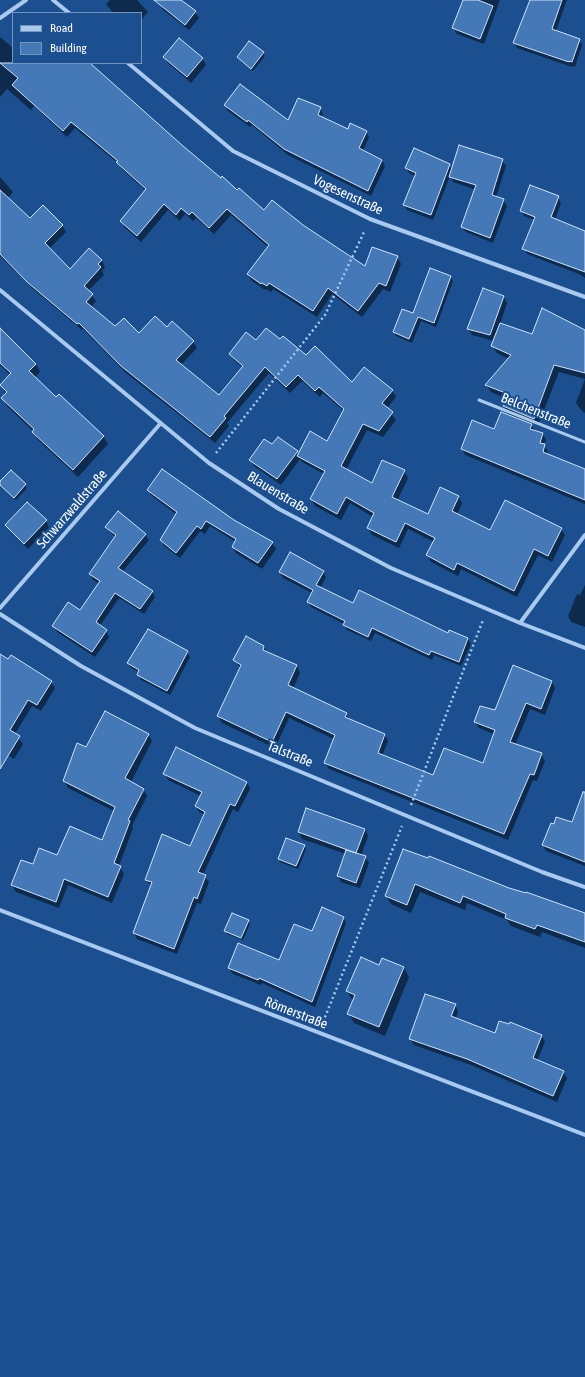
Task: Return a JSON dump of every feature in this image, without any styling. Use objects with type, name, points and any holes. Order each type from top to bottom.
[{"type":"street","points":[[0,18],[26,0]]},
{"type":"street","points":[[53,0],[68,12]]},
{"type":"street","name":"Vogesenstraße","points":[[129,64],[233,151],[370,219],[585,297]]},
{"type":"street","name":"Blauenstraße","points":[[0,290],[160,424],[209,463],[279,509],[391,568],[520,623],[585,648]]},
{"type":"street","name":"Schwarzwaldstraße","points":[[0,608],[160,424]]},
{"type":"street","points":[[520,623],[585,535]]},
{"type":"street","name":"Talstraße","points":[[0,614],[81,666],[195,728],[407,814],[542,872],[585,887]]},
{"type":"street","name":"Römerstraße","points":[[0,910],[585,1135]]},
{"type":"lane","name":"Belchenstraße","points":[[479,400],[585,442]]},
{"type":"path","points":[[209,463],[324,315],[370,219]]},
{"type":"path","points":[[318,1033],[488,609]]},
{"type":"building","points":[[154,0],[181,0],[196,11],[185,25]]},
{"type":"building","points":[[463,0],[478,0],[493,6],[480,39],[452,28]]},
{"type":"building","points":[[530,0],[562,0],[552,29],[580,39],[572,62],[513,43]]},
{"type":"building","points":[[179,38],[203,58],[187,77],[163,57]]},
{"type":"building","points":[[249,41],[264,52],[251,69],[237,57]]},
{"type":"building","points":[[0,63],[91,64],[183,146],[221,178],[222,176],[237,190],[239,188],[264,210],[272,200],[303,225],[365,266],[372,247],[398,256],[386,286],[379,283],[358,311],[328,288],[313,311],[269,283],[267,286],[262,283],[261,284],[247,274],[269,245],[227,209],[209,228],[192,212],[189,215],[181,208],[176,215],[164,204],[137,236],[120,221],[146,189],[116,162],[118,161],[71,122],[63,131],[12,85],[18,78]]},
{"type":"building","points":[[240,84],[288,120],[298,98],[321,107],[318,115],[348,129],[350,123],[367,131],[359,148],[382,160],[368,191],[284,149],[248,120],[247,122],[224,105]]},
{"type":"building","points":[[459,145],[503,159],[492,195],[504,199],[490,238],[461,227],[476,185],[449,177]]},
{"type":"building","points":[[414,148],[450,164],[431,215],[403,205],[416,173],[405,168]]},
{"type":"building","points":[[530,185],[559,196],[551,217],[585,231],[585,272],[522,249],[535,217],[520,211]]},
{"type":"building","points":[[0,190],[30,218],[43,205],[63,225],[45,243],[70,269],[89,248],[102,260],[98,264],[101,267],[84,286],[93,294],[86,302],[115,326],[124,318],[139,333],[155,316],[167,327],[172,321],[194,341],[176,360],[219,395],[243,366],[229,354],[246,332],[256,340],[266,328],[280,339],[283,336],[306,355],[315,346],[352,382],[364,367],[393,390],[382,403],[393,412],[379,431],[363,424],[341,466],[372,483],[382,460],[405,470],[392,497],[428,514],[440,487],[459,496],[452,511],[490,530],[505,500],[562,528],[548,556],[534,549],[514,591],[457,563],[454,570],[426,555],[435,538],[405,523],[396,542],[367,528],[374,513],[346,497],[337,514],[310,499],[325,471],[297,456],[310,431],[327,441],[344,409],[319,387],[315,391],[298,375],[286,387],[265,367],[224,416],[226,418],[210,437],[121,366],[79,323],[77,324],[27,282],[0,254]]},
{"type":"building","points":[[430,268],[451,276],[434,323],[418,317],[409,339],[393,332],[402,309],[413,313]]},
{"type":"building","points":[[483,288],[504,296],[490,335],[467,329]]},
{"type":"building","points":[[542,308],[585,330],[585,373],[554,365],[534,419],[503,406],[508,394],[485,385],[511,355],[491,346],[500,323],[532,334]]},
{"type":"building","points":[[0,328],[36,364],[29,371],[56,397],[59,394],[104,436],[73,470],[32,432],[34,429],[1,398],[7,392],[0,385],[11,373],[0,363]]},
{"type":"building","points":[[501,412],[532,424],[530,429],[543,433],[540,443],[545,444],[543,452],[585,469],[585,500],[461,449],[472,420],[494,429]]},
{"type":"building","points":[[278,437],[298,451],[277,479],[249,460],[264,439],[272,444]]},
{"type":"building","points":[[162,469],[234,520],[273,542],[258,563],[232,547],[236,539],[206,521],[201,529],[197,526],[176,553],[160,540],[177,512],[147,490]]},
{"type":"building","points":[[11,470],[26,484],[14,498],[0,485],[0,481]]},
{"type":"building","points":[[27,502],[47,520],[24,544],[5,525]]},
{"type":"building","points":[[118,511],[146,534],[118,568],[153,591],[140,609],[115,593],[96,622],[107,630],[92,652],[52,626],[68,602],[80,610],[100,581],[89,574],[116,535],[105,527]]},
{"type":"building","points":[[290,552],[324,571],[316,585],[353,603],[359,590],[448,633],[449,630],[468,638],[459,662],[431,651],[429,655],[372,628],[368,637],[343,625],[345,621],[307,602],[313,590],[279,572]]},
{"type":"building","points":[[148,629],[188,651],[167,691],[137,675],[139,670],[127,663]]},
{"type":"building","points":[[246,636],[264,646],[263,650],[297,665],[288,685],[347,713],[345,717],[385,734],[378,753],[433,775],[444,748],[483,763],[495,730],[474,722],[480,706],[495,710],[513,665],[552,681],[541,709],[526,703],[510,742],[542,753],[534,775],[530,774],[504,834],[324,763],[335,735],[286,712],[272,742],[217,716],[241,665],[233,660]]},
{"type":"building","points":[[0,654],[8,659],[11,655],[52,681],[37,705],[28,700],[10,730],[20,736],[0,769]]},
{"type":"building","points":[[105,711],[149,734],[125,778],[144,789],[128,820],[130,821],[114,863],[121,866],[108,897],[64,879],[56,902],[11,885],[21,860],[33,864],[39,848],[57,855],[70,826],[102,840],[115,807],[63,781],[77,743],[86,747]]},
{"type":"building","points":[[176,747],[247,782],[235,806],[230,804],[198,872],[206,875],[197,899],[194,897],[174,949],[133,933],[152,882],[145,880],[162,834],[190,846],[205,812],[195,806],[202,792],[163,774]]},
{"type":"building","points":[[583,792],[585,792],[585,862],[542,845],[551,823],[554,824],[556,817],[572,822]]},
{"type":"building","points":[[306,808],[365,829],[356,853],[298,832]]},
{"type":"building","points":[[286,838],[305,845],[296,866],[278,859]]},
{"type":"building","points":[[403,849],[428,858],[429,856],[509,888],[526,892],[585,913],[585,942],[537,925],[535,929],[505,918],[506,914],[463,896],[460,903],[415,884],[407,905],[385,896]]},
{"type":"building","points":[[346,850],[366,856],[356,883],[337,876]]},
{"type":"building","points":[[322,907],[344,917],[312,1002],[259,978],[258,980],[228,968],[238,943],[279,960],[294,924],[312,931]]},
{"type":"building","points":[[232,913],[249,920],[241,938],[224,931]]},
{"type":"building","points":[[361,957],[379,965],[382,958],[404,967],[379,1027],[347,1014],[355,995],[346,991]]},
{"type":"building","points":[[425,994],[456,1004],[451,1016],[495,1033],[499,1021],[509,1024],[510,1022],[542,1035],[533,1058],[564,1071],[553,1096],[467,1059],[409,1039]]}]
